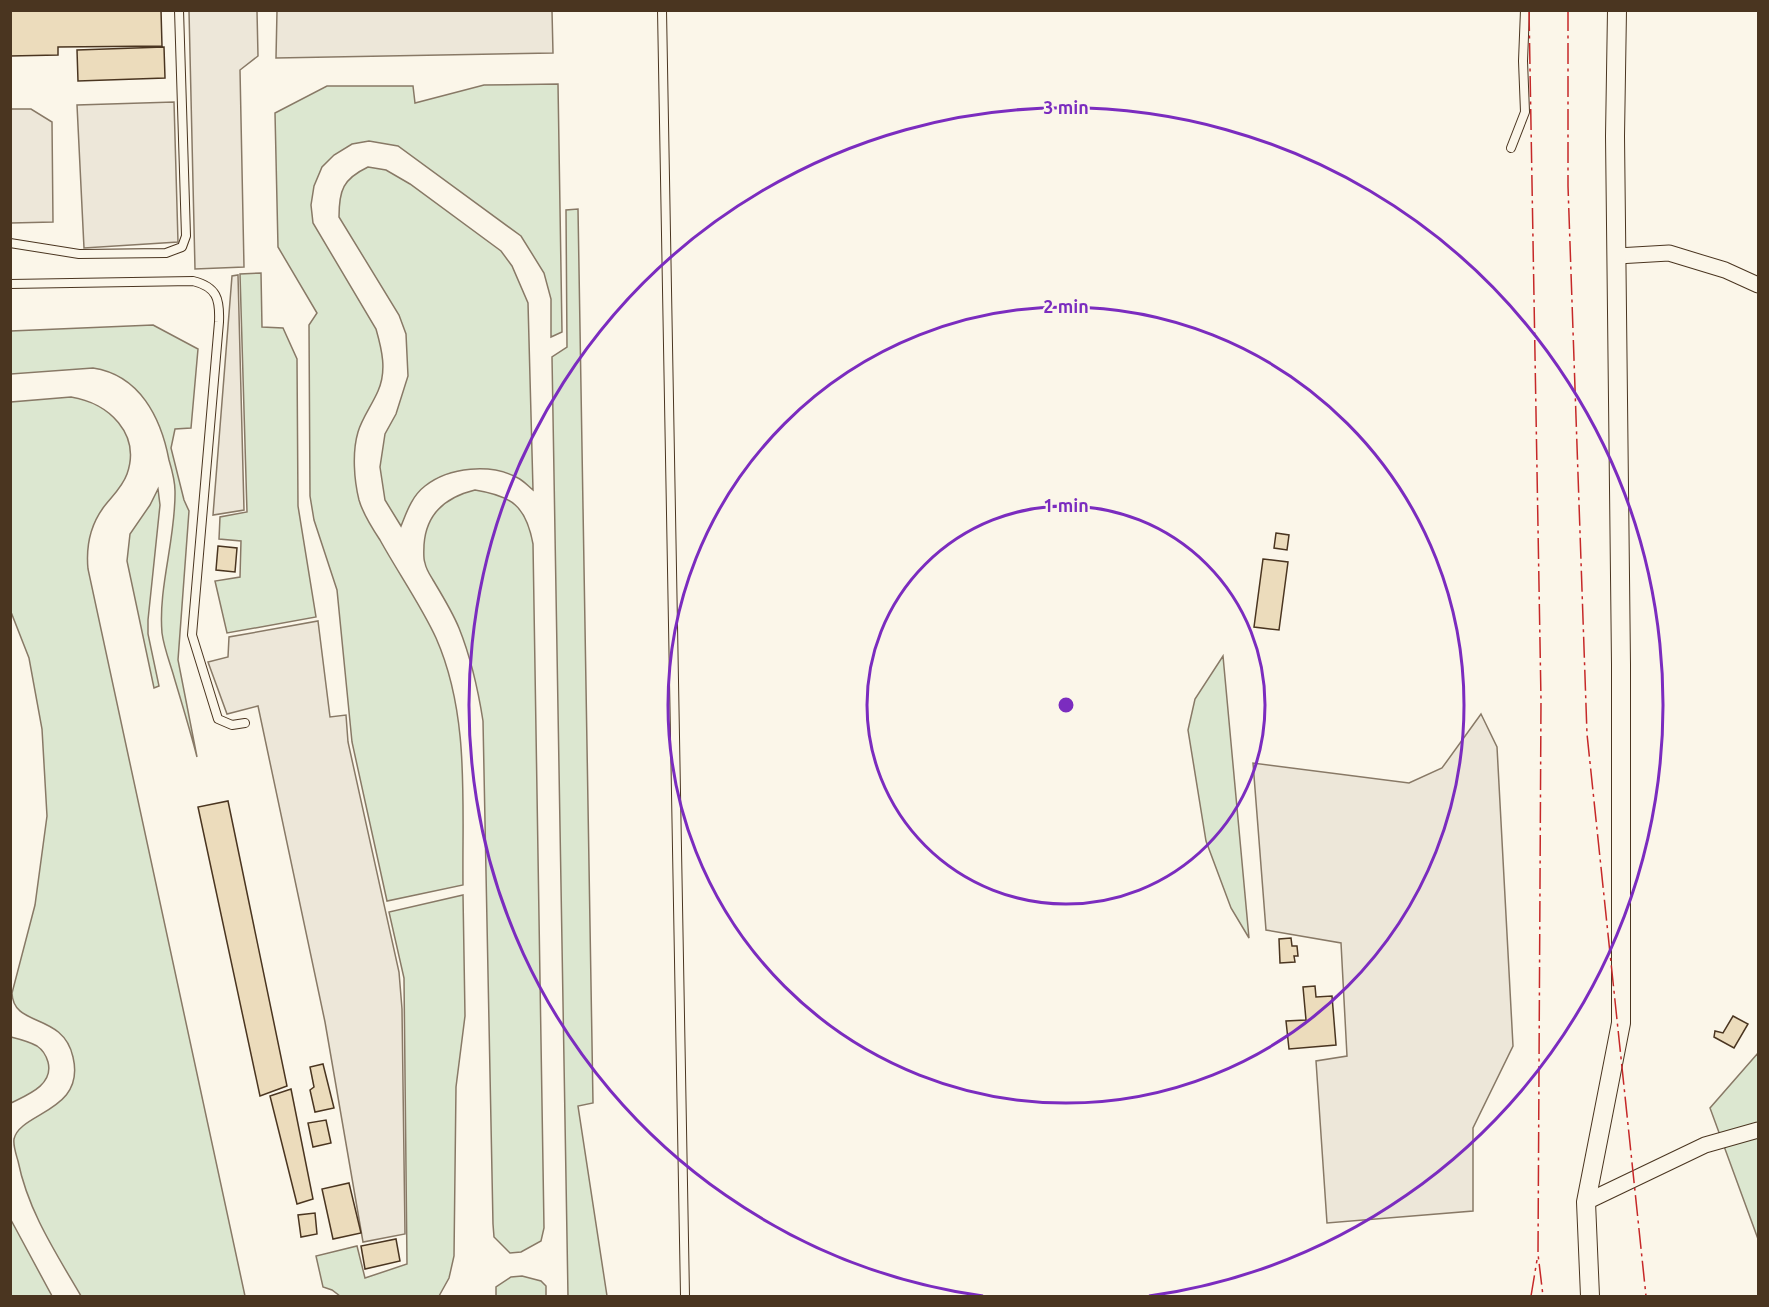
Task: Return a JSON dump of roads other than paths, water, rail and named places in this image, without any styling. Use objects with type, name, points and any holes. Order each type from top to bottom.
[{"type":"street","points":[[1590,1296],[1586,1202],[1621,1023],[1621,652],[1615,136],[1617,10]]},
{"type":"street","points":[[1617,255],[1669,253],[1725,270],[1758,285]]},
{"type":"street","points":[[1586,1202],[1705,1145],[1758,1131]]},
{"type":"lane","points":[[10,243],[79,254],[166,253],[182,247],[186,236],[178,10]]},
{"type":"lane","points":[[662,10],[685,1296]]},
{"type":"lane","points":[[1511,148],[1525,112],[1523,61],[1525,10]]},
{"type":"lane","points":[[10,284],[193,281],[206,285],[216,293],[220,308],[192,635],[218,719],[232,725],[245,723]]}]
